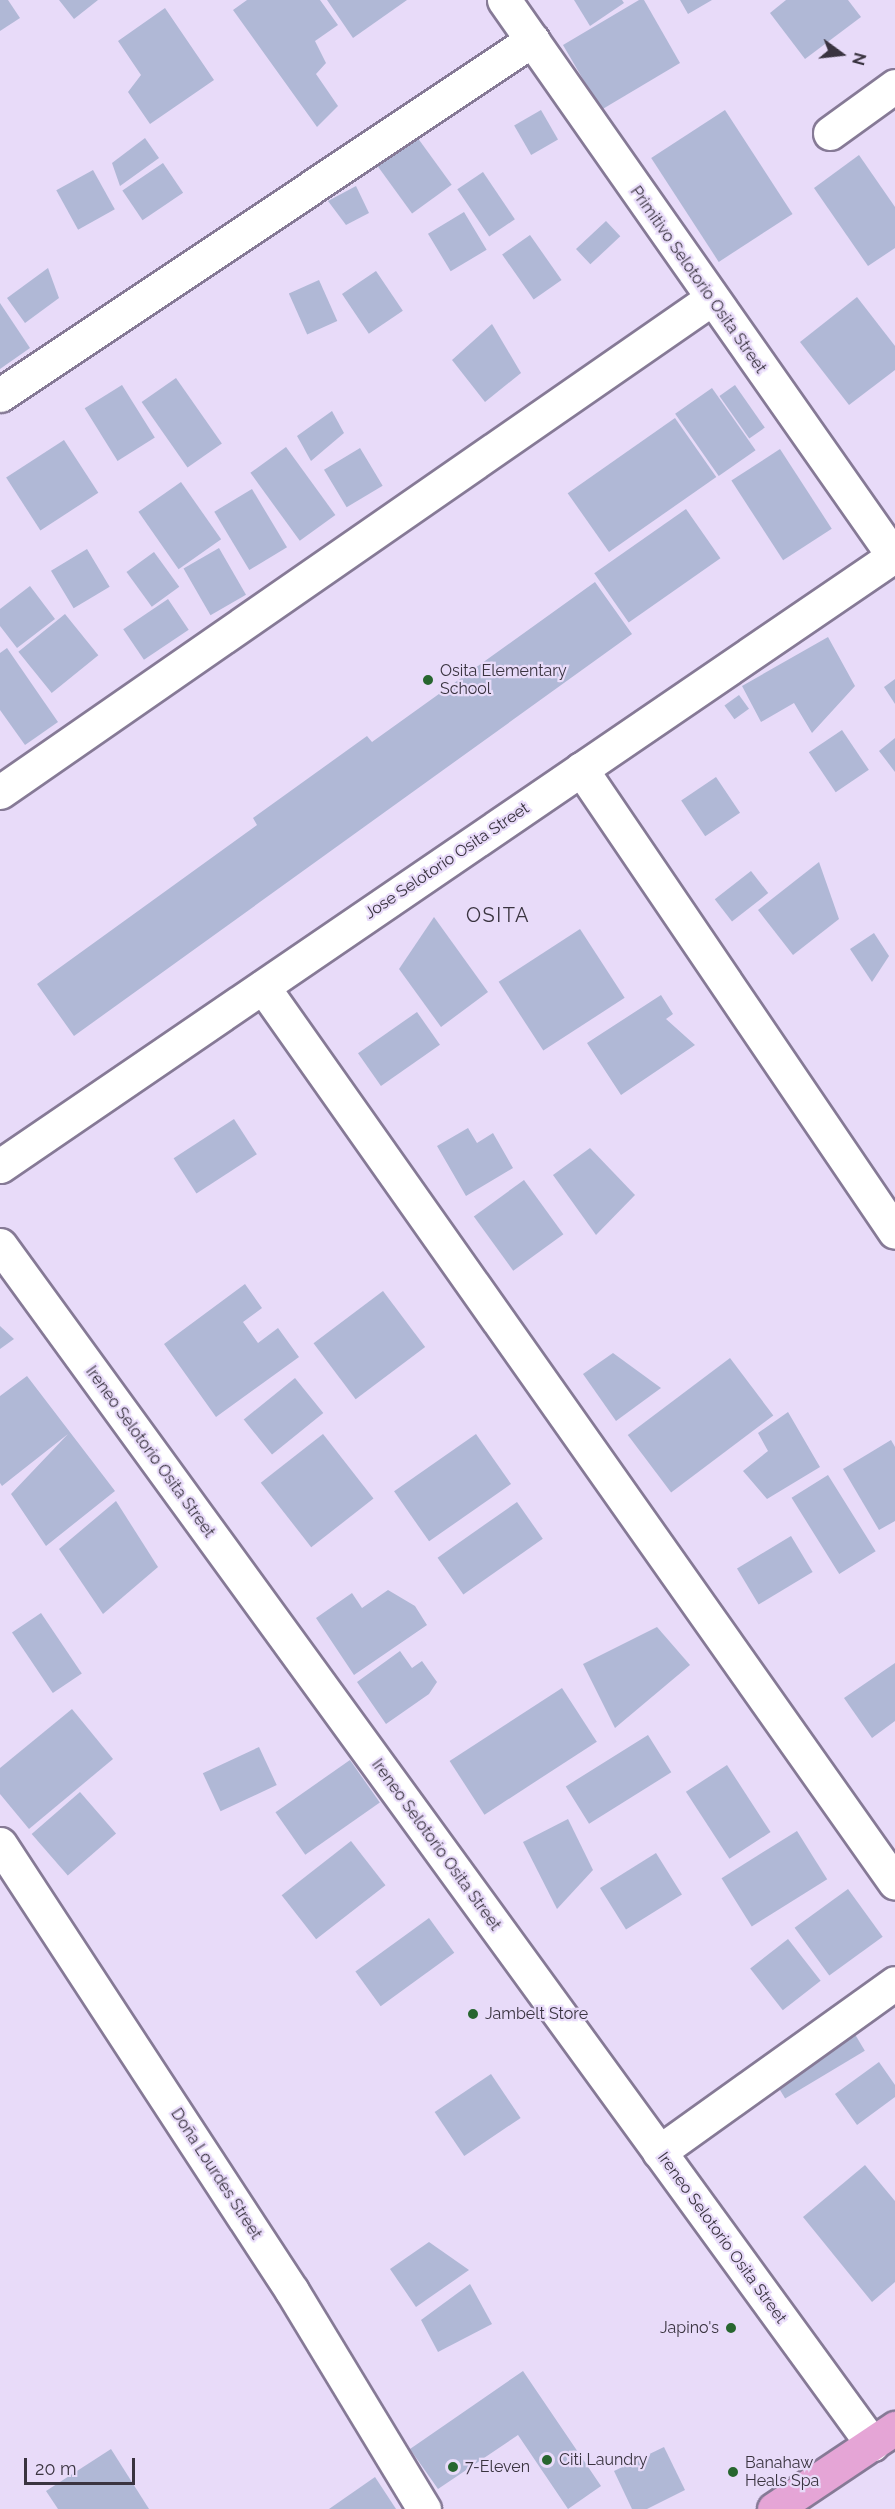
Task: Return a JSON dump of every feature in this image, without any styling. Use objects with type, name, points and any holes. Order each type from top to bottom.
[{"type":"main road","points":[[791,2505],[883,2436]]},
{"type":"street","name":"Primitivo Selotorio Osita Street","points":[[504,0],[711,299],[895,556]]},
{"type":"street","points":[[0,395],[532,40]]},
{"type":"street","points":[[830,133],[895,86]]},
{"type":"street","points":[[0,792],[711,299]]},
{"type":"street","name":"Jose Selotorio Osita Street","points":[[0,1166],[895,556]]},
{"type":"street","points":[[581,769],[895,1232]]},
{"type":"street","points":[[262,987],[895,1883]]},
{"type":"street","name":"Ireneo Selotorio Osita Street","points":[[0,1245],[659,2152],[883,2436]]},
{"type":"street","name":"Doña Lourdes Street","points":[[0,1844],[292,2291],[424,2509]]},
{"type":"street","points":[[659,2152],[895,1983]]},
{"type":"building","points":[[0,0],[8,0],[20,18],[0,31]]},
{"type":"building","points":[[59,0],[98,0],[74,19]]},
{"type":"building","points":[[247,0],[320,0],[338,25],[315,41],[326,63],[316,74],[338,106],[317,127],[233,10]]},
{"type":"building","points":[[327,0],[407,0],[353,38]]},
{"type":"building","points":[[574,0],[622,0],[624,3],[590,26]]},
{"type":"building","points":[[639,0],[644,0],[680,63],[601,110],[563,45]]},
{"type":"building","points":[[680,0],[712,0],[688,14]]},
{"type":"building","points":[[786,0],[848,0],[861,17],[805,59],[770,13]]},
{"type":"building","points":[[165,8],[214,80],[150,124],[128,92],[141,75],[118,41]]},
{"type":"building","points":[[541,110],[558,139],[531,155],[514,126]]},
{"type":"building","points":[[725,110],[793,214],[719,262],[651,158]]},
{"type":"building","points":[[417,137],[452,185],[412,214],[377,166]]},
{"type":"building","points":[[145,138],[159,158],[120,186],[112,163]]},
{"type":"building","points":[[859,155],[895,207],[895,248],[868,266],[814,188]]},
{"type":"building","points":[[163,163],[183,193],[143,220],[122,190]]},
{"type":"building","points":[[93,170],[115,209],[78,230],[56,190]]},
{"type":"building","points":[[483,172],[515,219],[489,237],[457,189]]},
{"type":"building","points":[[356,186],[369,213],[346,225],[328,201]]},
{"type":"building","points":[[464,212],[487,250],[451,271],[428,234]]},
{"type":"building","points":[[606,221],[620,236],[590,264],[576,249]]},
{"type":"building","points":[[530,235],[562,280],[534,300],[502,255]]},
{"type":"building","points":[[48,268],[59,298],[25,323],[7,298]]},
{"type":"building","points":[[376,271],[403,311],[369,334],[342,294]]},
{"type":"building","points":[[319,280],[337,321],[307,335],[289,293]]},
{"type":"building","points":[[857,297],[895,346],[895,370],[849,405],[800,342]]},
{"type":"building","points":[[0,303],[30,348],[0,369]]},
{"type":"building","points":[[492,324],[521,373],[485,402],[452,360]]},
{"type":"building","points":[[176,378],[222,444],[187,468],[142,402]]},
{"type":"building","points":[[122,385],[155,438],[118,461],[85,408]]},
{"type":"building","points":[[735,385],[765,428],[749,438],[719,396]]},
{"type":"building","points":[[712,388],[756,450],[719,476],[675,414]]},
{"type":"building","points":[[332,411],[344,433],[311,461],[297,436]]},
{"type":"building","points":[[675,418],[716,477],[609,552],[568,493]]},
{"type":"building","points":[[64,440],[98,493],[40,530],[6,478]]},
{"type":"building","points":[[286,447],[335,515],[300,541],[250,473]]},
{"type":"building","points":[[360,448],[383,486],[347,507],[324,470]]},
{"type":"building","points":[[780,449],[832,529],[783,560],[731,481]]},
{"type":"building","points":[[181,482],[221,539],[179,569],[138,512]]},
{"type":"building","points":[[252,489],[287,547],[249,570],[214,512]]},
{"type":"building","points":[[686,509],[720,558],[629,622],[594,573]]},
{"type":"building","points":[[219,548],[246,595],[210,615],[183,568]]},
{"type":"building","points":[[87,549],[110,587],[74,608],[51,571]]},
{"type":"building","points":[[154,552],[179,587],[152,607],[126,572]]},
{"type":"building","points":[[595,582],[632,634],[74,1036],[37,984],[257,825],[253,818],[367,736],[372,742]]},
{"type":"building","points":[[30,586],[55,619],[17,648],[0,626],[0,609]]},
{"type":"building","points":[[168,599],[189,630],[144,660],[123,629]]},
{"type":"building","points":[[65,614],[98,655],[52,693],[18,652]]},
{"type":"building","points":[[828,637],[855,686],[812,733],[794,703],[761,722],[742,686]]},
{"type":"building","points":[[7,648],[58,722],[25,745],[0,710],[0,653]]},
{"type":"building","points":[[895,679],[895,704],[884,687]]},
{"type":"building","points":[[739,695],[749,709],[734,719],[724,706]]},
{"type":"building","points":[[842,730],[869,770],[836,792],[809,752]]},
{"type":"building","points":[[895,738],[895,772],[879,751]]},
{"type":"building","points":[[716,777],[740,813],[705,836],[681,800]]},
{"type":"building","points":[[819,862],[839,919],[793,955],[758,910]]},
{"type":"building","points":[[751,871],[768,893],[732,921],[715,899]]},
{"type":"building","points":[[434,917],[488,992],[441,1027],[399,969]]},
{"type":"building","points":[[580,929],[625,998],[543,1051],[499,982]]},
{"type":"building","points":[[874,933],[889,956],[872,982],[850,949]]},
{"type":"building","points":[[661,995],[673,1014],[666,1019],[695,1045],[621,1095],[587,1043]]},
{"type":"building","points":[[417,1012],[440,1045],[381,1086],[358,1053]]},
{"type":"building","points":[[234,1119],[257,1154],[196,1193],[174,1158]]},
{"type":"building","points":[[468,1128],[477,1143],[493,1133],[513,1168],[466,1196],[437,1146]]},
{"type":"building","points":[[590,1148],[635,1195],[596,1235],[553,1175]]},
{"type":"building","points":[[524,1180],[563,1234],[513,1271],[474,1216]]},
{"type":"building","points":[[245,1284],[262,1308],[243,1322],[258,1343],[278,1328],[299,1357],[216,1417],[164,1344]]},
{"type":"building","points":[[383,1291],[425,1347],[356,1399],[314,1343]]},
{"type":"building","points":[[0,1326],[14,1339],[0,1349]]},
{"type":"building","points":[[613,1353],[661,1388],[616,1421],[583,1374]]},
{"type":"building","points":[[730,1358],[773,1416],[671,1493],[628,1435]]},
{"type":"building","points":[[27,1376],[115,1491],[46,1546],[11,1494],[68,1434],[2,1486],[0,1483],[0,1396]]},
{"type":"building","points":[[295,1378],[323,1413],[272,1455],[244,1420]]},
{"type":"building","points":[[788,1412],[820,1467],[767,1499],[743,1471],[768,1451],[758,1433]]},
{"type":"building","points":[[323,1434],[373,1499],[311,1547],[261,1483]]},
{"type":"building","points":[[476,1434],[511,1484],[429,1541],[394,1491]]},
{"type":"building","points":[[891,1440],[895,1447],[895,1521],[879,1530],[843,1469]]},
{"type":"building","points":[[828,1475],[876,1551],[839,1574],[792,1498]]},
{"type":"building","points":[[116,1501],[158,1567],[103,1614],[59,1549]]},
{"type":"building","points":[[517,1502],[543,1539],[463,1594],[438,1558]]},
{"type":"building","points":[[791,1536],[813,1572],[759,1604],[737,1568]]},
{"type":"building","points":[[388,1590],[415,1606],[427,1625],[354,1675],[316,1618],[352,1593],[362,1608]]},
{"type":"building","points":[[41,1613],[82,1674],[53,1693],[12,1633]]},
{"type":"building","points":[[657,1627],[690,1665],[615,1728],[583,1664]]},
{"type":"building","points":[[400,1651],[412,1668],[422,1661],[437,1682],[429,1694],[386,1724],[357,1682]]},
{"type":"building","points":[[895,1663],[895,1721],[872,1738],[844,1698]]},
{"type":"building","points":[[562,1688],[597,1742],[484,1815],[450,1761]]},
{"type":"building","points":[[72,1709],[113,1759],[29,1829],[0,1794],[0,1768]]},
{"type":"building","points":[[648,1735],[671,1772],[589,1824],[566,1786]]},
{"type":"building","points":[[259,1747],[277,1785],[221,1811],[203,1773]]},
{"type":"building","points":[[350,1760],[380,1803],[305,1855],[275,1812]]},
{"type":"building","points":[[727,1765],[771,1832],[729,1859],[686,1792]]},
{"type":"building","points":[[80,1792],[116,1834],[68,1875],[32,1834]]},
{"type":"building","points":[[568,1819],[593,1870],[557,1909],[523,1842]]},
{"type":"building","points":[[797,1831],[827,1879],[752,1927],[722,1878]]},
{"type":"building","points":[[351,1841],[385,1885],[316,1939],[282,1895]]},
{"type":"building","points":[[656,1853],[682,1895],[626,1930],[600,1888]]},
{"type":"building","points":[[848,1889],[883,1937],[829,1976],[795,1928]]},
{"type":"building","points":[[429,1918],[454,1953],[381,2006],[355,1971]]},
{"type":"building","points":[[788,1939],[821,1981],[783,2010],[750,1969]]},
{"type":"building","points":[[853,2031],[865,2051],[785,2099],[773,2079]]},
{"type":"building","points":[[879,2062],[895,2085],[895,2097],[857,2125],[835,2094]]},
{"type":"building","points":[[491,2074],[521,2118],[464,2156],[435,2112]]},
{"type":"building","points":[[865,2165],[895,2201],[895,2282],[872,2302],[803,2217]]},
{"type":"building","points":[[429,2242],[469,2270],[416,2307],[390,2269]]},
{"type":"building","points":[[470,2284],[492,2324],[438,2352],[421,2320]]},
{"type":"building","points":[[523,2371],[601,2486],[568,2509],[518,2435],[438,2489],[410,2449]]},
{"type":"building","points":[[664,2447],[685,2490],[647,2509],[632,2509],[614,2471]]},
{"type":"building","points":[[111,2449],[149,2509],[58,2509],[46,2491]]},
{"type":"building","points":[[375,2477],[396,2509],[329,2509]]},
{"type":"place","name":"Osita Elementary School","points":[[428,680]]},
{"type":"place","name":"Jambelt Store","points":[[473,2014]]},
{"type":"place","name":"Japino's","points":[[731,2328]]},
{"type":"place","name":"Citi Laundry","points":[[547,2460]]},
{"type":"place","name":"7-Eleven","points":[[453,2467]]},
{"type":"place","name":"Banahaw Heals Spa","points":[[733,2472]]},
{"type":"district","name":"OSITA","points":[[498,915]]}]
